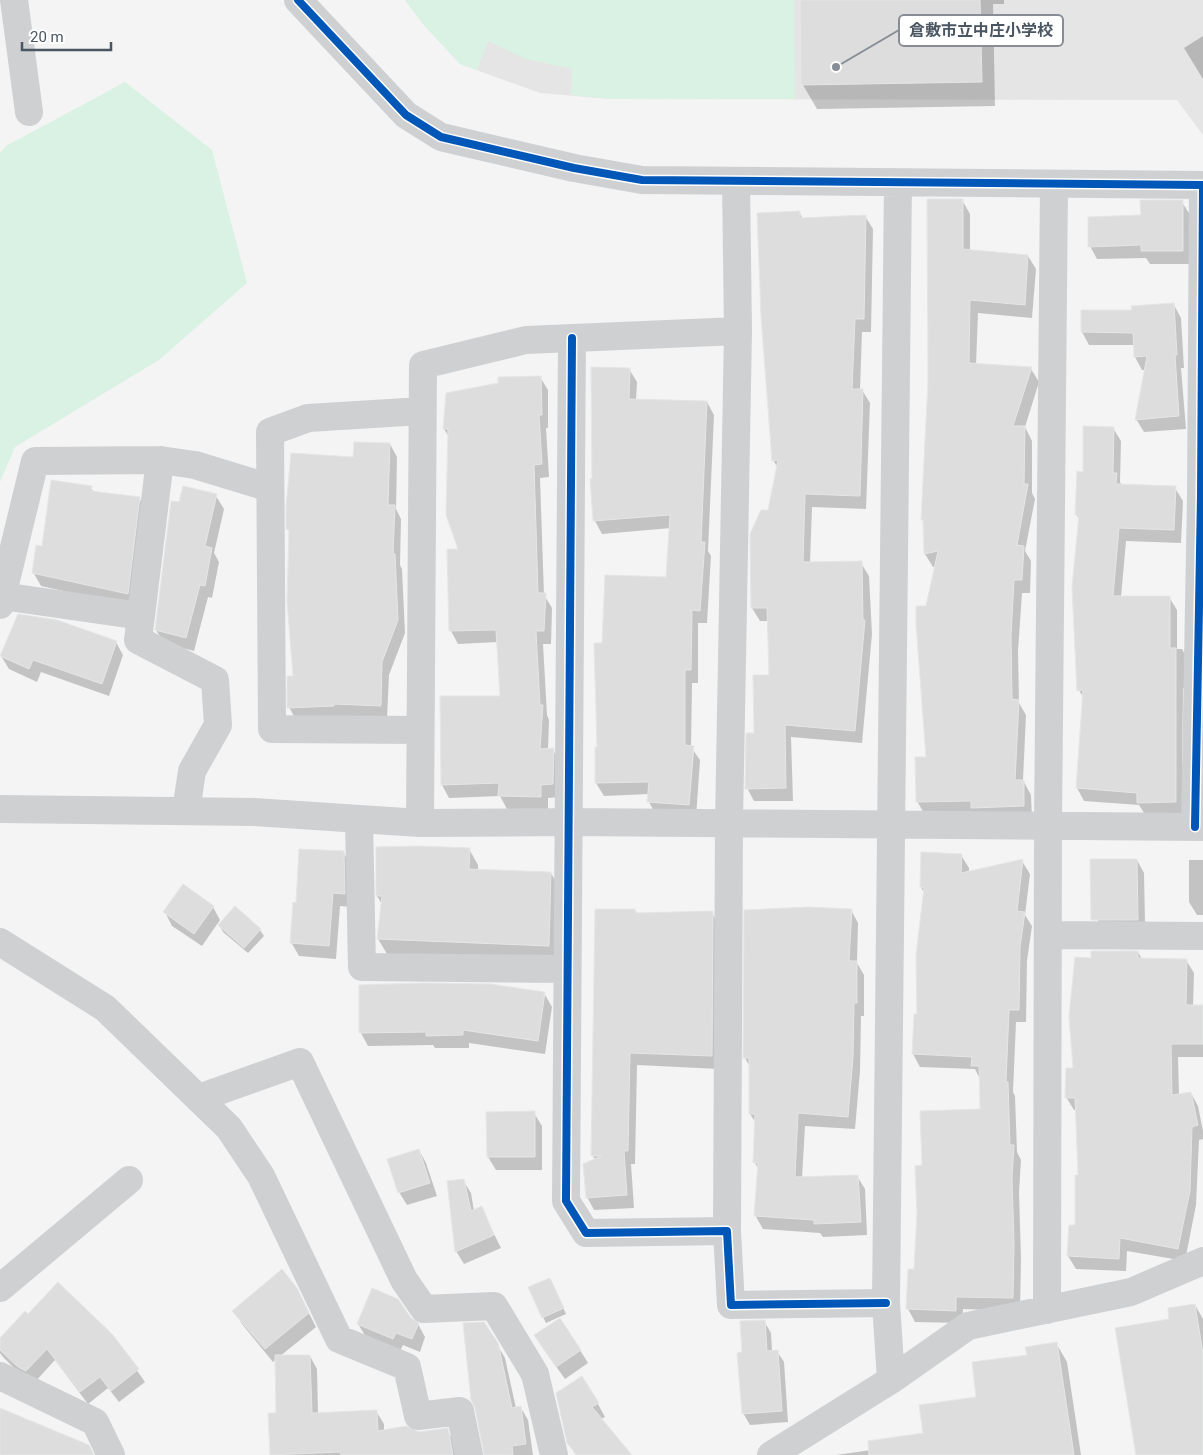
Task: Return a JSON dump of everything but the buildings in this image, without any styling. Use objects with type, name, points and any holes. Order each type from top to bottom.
[{"type":"street","points":[[14,0],[29,112]]},
{"type":"street","points":[[0,809],[254,812],[420,823],[567,822],[1199,827],[1203,185],[642,180],[574,168],[441,137],[406,115],[298,0]]},
{"type":"street","points":[[736,182],[738,331],[729,824],[727,1231],[731,1305],[886,1303]]},
{"type":"street","points":[[891,1380],[886,1303],[898,183]]},
{"type":"street","points":[[1047,1310],[1048,826],[1054,184]]},
{"type":"street","points":[[420,823],[423,365],[526,340],[738,331]]},
{"type":"street","points":[[572,338],[567,822],[566,1201],[586,1233],[727,1231]]},
{"type":"street","points":[[420,730],[272,729],[270,432],[308,418],[422,411]]},
{"type":"street","points":[[141,616],[1,600],[35,461],[160,460],[196,465],[270,488]]},
{"type":"street","points":[[160,460],[138,640],[215,680],[218,725],[192,771],[186,811]]},
{"type":"street","points":[[359,819],[362,967],[567,969]]},
{"type":"street","points":[[1048,935],[1203,936]]},
{"type":"street","points":[[0,942],[105,1008],[229,1128],[261,1176],[338,1339],[407,1367],[418,1416],[460,1411],[469,1455]]},
{"type":"street","points":[[199,1098],[300,1062],[404,1280],[424,1309],[494,1306],[535,1374],[554,1455]]},
{"type":"street","points":[[0,1288],[129,1180]]},
{"type":"street","points":[[771,1455],[891,1380],[968,1326],[1131,1292],[1203,1261]]},
{"type":"street","points":[[0,1376],[95,1422],[111,1455]]},
{"type":"shaded area","points":[[405,0],[1203,0],[1203,135],[1177,100],[610,99],[540,93],[460,64],[423,24]]},
{"type":"green space","points":[[405,0],[794,0],[795,99],[610,99],[571,95],[572,69],[526,59],[488,41],[477,70],[460,64],[423,24]]},
{"type":"green space","points":[[125,82],[212,150],[247,283],[159,360],[15,447],[0,482],[0,153],[6,146]]},
{"type":"cycle path","points":[[298,0],[406,115],[441,137],[574,168],[642,180],[1203,185],[1201,496],[1195,827]]},
{"type":"cycle path","points":[[572,338],[566,1201],[586,1233],[727,1231],[731,1305],[886,1303]]},
{"type":"place","name":"倉敷市立中庄小学校","points":[[836,67]]}]
